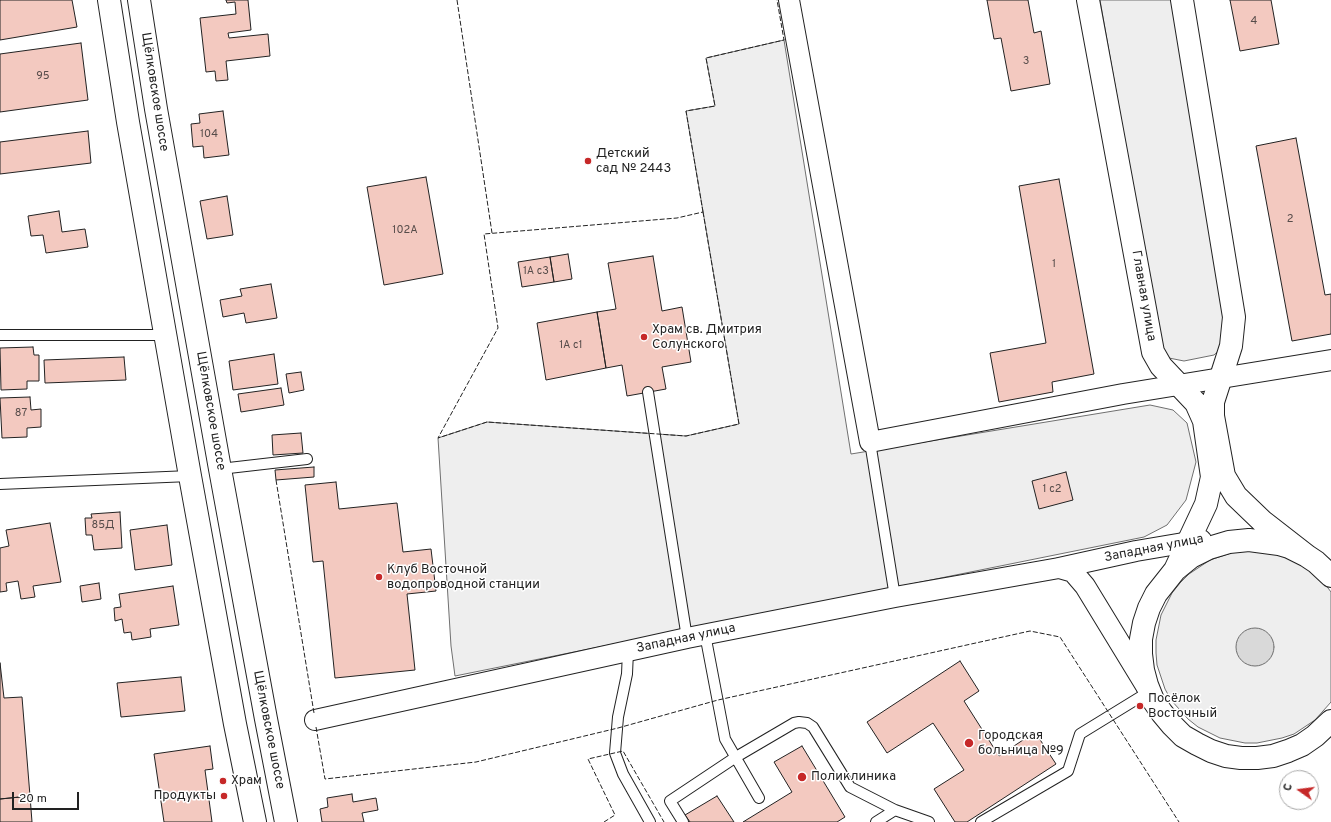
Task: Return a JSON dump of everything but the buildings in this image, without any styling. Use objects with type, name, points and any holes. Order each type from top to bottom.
[{"type":"street","points":[[109,0],[128,122],[190,476],[235,724],[255,822]]},
{"type":"street","name":"Щёлковское шоссе","points":[[139,0],[156,109],[220,469],[286,822]]},
{"type":"street","points":[[789,0],[789,34],[870,442],[1178,384],[1331,360]]},
{"type":"street","name":"Главная улица","points":[[1088,0],[1153,352],[1161,366],[1196,403],[1204,421],[1212,478],[1206,504],[1175,570]]},
{"type":"street","points":[[1182,0],[1234,317],[1232,346],[1213,402],[1213,416],[1224,476],[1236,496],[1257,516],[1316,562],[1331,576]]},
{"type":"street","name":"Западная улица","points":[[315,720],[696,636],[895,597],[1059,568],[1136,550],[1208,538],[1249,540]]},
{"type":"street","points":[[1150,691],[1143,670],[1141,654],[1141,639],[1144,623],[1156,594],[1175,570],[1191,557],[1209,548],[1229,542],[1249,540],[1279,544],[1307,556]]},
{"type":"street","points":[[1059,568],[1073,572],[1085,586],[1162,713],[1183,736],[1197,744],[1226,756],[1241,758],[1273,756],[1302,745],[1323,731],[1331,721]]},
{"type":"lane","points":[[0,335],[165,335]]},
{"type":"lane","points":[[648,392],[696,636],[725,739],[759,798]]},
{"type":"lane","points":[[870,442],[895,597]]},
{"type":"lane","points":[[220,469],[307,459]]},
{"type":"lane","points":[[0,484],[190,476]]},
{"type":"lane","points":[[628,651],[627,674],[618,716],[615,753],[623,774],[650,822]]},
{"type":"lane","points":[[981,822],[1068,771],[1080,734],[1150,691]]},
{"type":"lane","points":[[683,822],[670,801],[736,757],[794,723],[799,722],[807,723],[813,727],[850,787],[895,810],[929,822]]},
{"type":"lane","points":[[876,822],[895,810]]},
{"type":"shaded area","points":[[1100,0],[1171,0],[1228,334],[1224,346],[1214,355],[1184,361],[1169,358],[1161,346]]},
{"type":"shaded area","points":[[784,40],[851,454],[1150,405],[1173,410],[1187,423],[1196,462],[1186,500],[1167,525],[1144,537],[455,676],[451,646],[438,438],[487,422],[686,436],[739,424],[686,111],[715,106],[706,58]]},
{"type":"shaded area","points":[[1246,550],[1284,556],[1306,567],[1325,584],[1331,592],[1331,702],[1315,720],[1294,734],[1257,743],[1245,743],[1220,738],[1198,727],[1188,719],[1171,700],[1165,689],[1157,665],[1156,653],[1156,640],[1161,615],[1172,593],[1180,583],[1189,574],[1210,560],[1234,552]]},
{"type":"shaded area","points":[[1251,628],[1259,628],[1269,633],[1273,640],[1273,654],[1269,661],[1259,666],[1251,666],[1241,661],[1239,658],[1236,651],[1236,643],[1241,633],[1244,631]]},
{"type":"fence","points":[[457,0],[492,233]]},
{"type":"fence","points":[[703,212],[686,111],[715,106],[706,58],[784,40],[777,0]]},
{"type":"fence","points":[[703,212],[739,424],[686,436],[487,422],[438,438],[498,328],[484,234],[677,218],[703,212]]},
{"type":"fence","points":[[276,480],[314,713]]},
{"type":"fence","points":[[316,727],[325,779],[476,762],[618,728],[718,700],[1030,631],[1060,637],[1179,822]]},
{"type":"fence","points":[[604,822],[615,815],[588,759],[623,751],[664,822]]},
{"type":"place","name":"Детский сад № 2443","points":[[588,161]]},
{"type":"place","name":"Храм св. Дмитрия Солунского","points":[[644,337]]},
{"type":"place","name":"Клуб Восточной водопроводной станции","points":[[379,577]]},
{"type":"place","name":"Посёлок Восточный","points":[[1140,706]]},
{"type":"place","name":"Городская больница №9","points":[[969,743]]},
{"type":"place","name":"Поликлиника","points":[[802,777]]},
{"type":"place","name":"Храм","points":[[223,781]]},
{"type":"place","name":"Продукты","points":[[224,796]]}]
